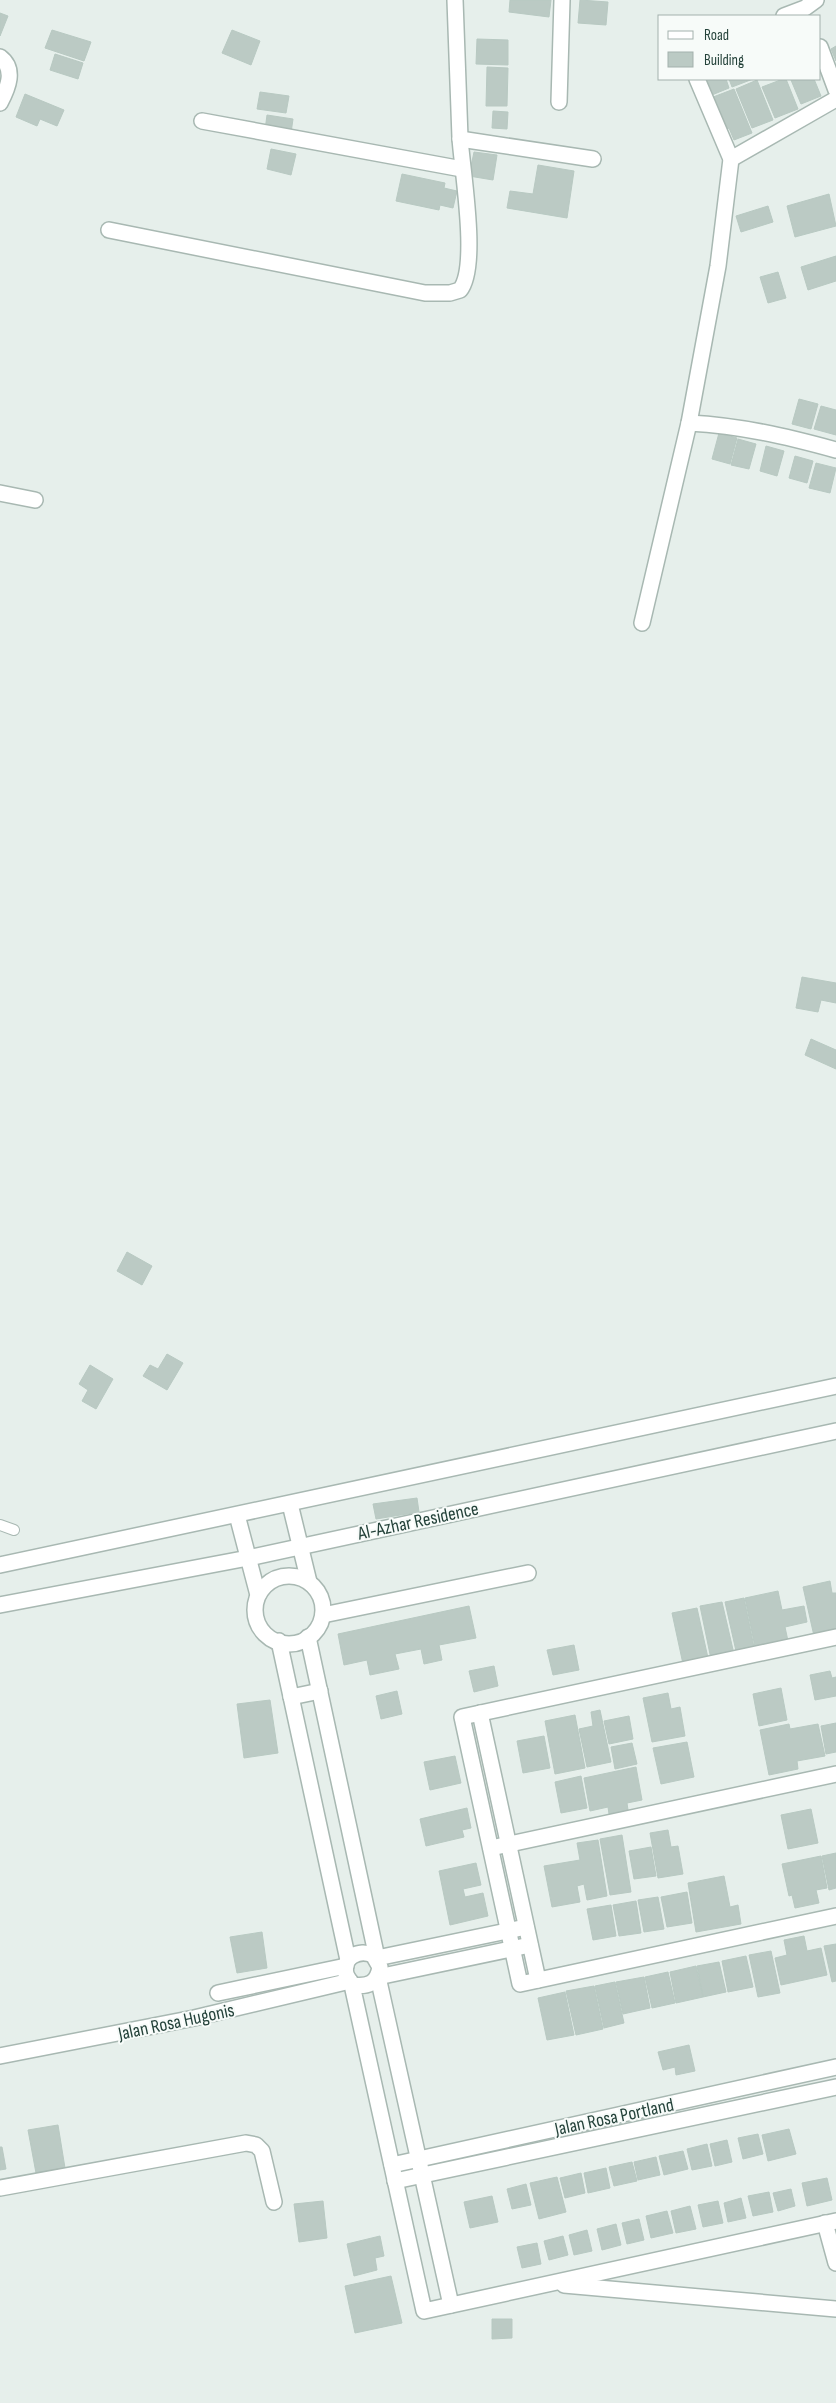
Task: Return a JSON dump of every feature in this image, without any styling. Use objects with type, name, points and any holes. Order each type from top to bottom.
[{"type":"street","points":[[109,230],[425,293],[450,293],[460,290],[465,279],[468,230],[460,139],[455,0]]},
{"type":"street","points":[[560,102],[562,0]]},
{"type":"street","points":[[786,15],[807,6]]},
{"type":"street","points":[[821,50],[836,90]]},
{"type":"street","points":[[0,57],[9,68],[10,76],[0,103]]},
{"type":"street","points":[[642,623],[689,423],[718,266],[731,158],[697,80]]},
{"type":"street","points":[[731,158],[836,99]]},
{"type":"street","points":[[202,121],[462,169]]},
{"type":"street","points":[[460,139],[593,159]]},
{"type":"street","points":[[689,423],[723,425],[770,432],[836,450]]},
{"type":"street","points":[[0,493],[35,500]]},
{"type":"street","points":[[0,1565],[836,1386]]},
{"type":"street","name":"Al-Azhar Residence","points":[[0,1605],[248,1558],[300,1545],[836,1431]]},
{"type":"street","points":[[238,1515],[258,1596],[255,1612],[260,1628],[267,1636],[285,1644],[294,1644],[308,1637],[319,1627],[323,1615],[321,1597],[309,1582],[290,1504]]},
{"type":"street","points":[[323,1615],[528,1573]]},
{"type":"street","points":[[258,1596],[271,1581],[281,1577],[291,1576],[309,1582]]},
{"type":"street","points":[[308,1637],[380,1967],[378,1977],[452,2305]]},
{"type":"street","points":[[836,1637],[462,1716],[520,1984],[836,1916]]},
{"type":"street","points":[[279,1641],[347,1963],[346,1974],[351,1983],[424,2311],[831,2222],[836,2263]]},
{"type":"street","points":[[291,1698],[320,1691]]},
{"type":"street","points":[[480,1713],[538,1980]]},
{"type":"street","points":[[491,1848],[836,1774]]},
{"type":"street","points":[[347,1963],[352,1956],[362,1952],[368,1952],[377,1958],[526,1927]]},
{"type":"street","points":[[351,1983],[364,1986],[373,1984],[378,1977],[530,1945]]},
{"type":"street","name":"Jalan Rosa Hugonis","points":[[218,1993],[347,1963]]},
{"type":"street","name":"Jalan Rosa Hugonis","points":[[0,2056],[194,2018],[351,1983]]},
{"type":"street","name":"Jalan Rosa Portland","points":[[392,2165],[836,2066]]},
{"type":"street","name":"Jalan Rosa Portland","points":[[395,2181],[836,2087]]},
{"type":"street","points":[[0,2188],[246,2143],[256,2145],[262,2151],[274,2202]]},
{"type":"street","points":[[547,2284],[836,2309]]},
{"type":"lane","points":[[0,1525],[14,1530]]},
{"type":"building","points":[[510,0],[551,0],[549,17],[509,12]]},
{"type":"building","points":[[580,0],[608,2],[606,25],[578,23]]},
{"type":"building","points":[[0,13],[8,16],[0,36]]},
{"type":"building","points":[[52,30],[91,42],[84,61],[45,48]]},
{"type":"building","points":[[232,30],[260,41],[251,65],[222,53]]},
{"type":"building","points":[[477,39],[508,40],[508,65],[476,64]]},
{"type":"building","points":[[836,46],[836,61],[831,49]]},
{"type":"building","points":[[55,54],[83,63],[78,79],[50,70]]},
{"type":"building","points":[[487,67],[508,68],[507,106],[486,106]]},
{"type":"building","points":[[700,80],[726,80],[729,88],[707,97]]},
{"type":"building","points":[[729,80],[750,80],[732,87]]},
{"type":"building","points":[[757,80],[773,120],[752,128],[736,89]]},
{"type":"building","points":[[780,80],[786,80],[798,109],[775,118],[762,87]]},
{"type":"building","points":[[791,80],[814,80],[821,96],[801,104]]},
{"type":"building","points":[[734,89],[752,133],[734,140],[729,128],[721,132],[708,99]]},
{"type":"building","points":[[260,92],[289,96],[286,113],[257,109]]},
{"type":"building","points":[[25,94],[64,110],[57,126],[40,119],[37,126],[16,117]]},
{"type":"building","points":[[493,111],[508,112],[507,129],[492,128]]},
{"type":"building","points":[[267,115],[293,119],[291,133],[265,130]]},
{"type":"building","points":[[271,149],[296,154],[291,175],[267,169]]},
{"type":"building","points":[[474,152],[497,155],[493,180],[469,176]]},
{"type":"building","points":[[538,165],[574,171],[567,218],[507,208],[510,191],[533,194]]},
{"type":"building","points":[[402,174],[445,183],[444,188],[457,191],[453,208],[440,205],[439,210],[396,201]]},
{"type":"building","points":[[829,194],[836,226],[795,237],[787,206]]},
{"type":"building","points":[[768,206],[773,222],[741,232],[736,216]]},
{"type":"building","points":[[836,256],[836,281],[808,290],[801,267]]},
{"type":"building","points":[[778,272],[786,298],[768,303],[760,277]]},
{"type":"building","points":[[799,399],[818,404],[811,429],[792,424]]},
{"type":"building","points":[[821,406],[836,410],[836,435],[814,429]]},
{"type":"building","points":[[719,433],[737,438],[730,464],[712,459]]},
{"type":"building","points":[[738,439],[756,444],[749,469],[731,465]]},
{"type":"building","points":[[766,446],[784,451],[777,476],[760,471]]},
{"type":"building","points":[[795,456],[813,461],[807,483],[789,478]]},
{"type":"building","points":[[816,463],[836,468],[830,493],[809,488]]},
{"type":"building","points":[[802,977],[836,983],[836,1003],[821,1000],[818,1012],[796,1008]]},
{"type":"building","points":[[811,1039],[836,1050],[836,1069],[805,1055]]},
{"type":"building","points":[[127,1252],[152,1266],[142,1285],[117,1271]]},
{"type":"building","points":[[167,1354],[183,1363],[167,1390],[143,1376],[150,1365],[158,1369]]},
{"type":"building","points":[[90,1365],[113,1379],[96,1409],[82,1401],[88,1390],[79,1384]]},
{"type":"building","points":[[417,1498],[419,1512],[376,1519],[373,1504]]},
{"type":"building","points":[[830,1581],[832,1593],[836,1593],[836,1631],[814,1636],[803,1587]]},
{"type":"building","points":[[778,1591],[782,1610],[804,1606],[807,1622],[785,1627],[788,1641],[755,1647],[745,1598]]},
{"type":"building","points":[[744,1598],[754,1647],[736,1651],[725,1602]]},
{"type":"building","points":[[722,1602],[734,1654],[711,1659],[700,1606]]},
{"type":"building","points":[[469,1606],[476,1638],[439,1645],[442,1660],[424,1664],[421,1649],[395,1654],[399,1669],[370,1675],[367,1660],[344,1665],[338,1634]]},
{"type":"building","points":[[697,1608],[708,1658],[683,1664],[672,1613]]},
{"type":"building","points":[[574,1645],[579,1670],[553,1675],[547,1650]]},
{"type":"building","points":[[494,1666],[498,1686],[474,1692],[469,1671]]},
{"type":"building","points":[[830,1671],[832,1678],[836,1677],[836,1696],[815,1700],[810,1675]]},
{"type":"building","points":[[781,1688],[787,1720],[759,1726],[753,1694]]},
{"type":"building","points":[[397,1691],[402,1714],[381,1719],[376,1696]]},
{"type":"building","points":[[668,1693],[671,1709],[680,1707],[685,1736],[652,1742],[643,1698]]},
{"type":"building","points":[[270,1700],[278,1753],[244,1758],[237,1704]]},
{"type":"building","points":[[600,1710],[611,1762],[587,1767],[579,1729],[593,1726],[591,1712]]},
{"type":"building","points":[[575,1715],[585,1768],[555,1774],[545,1721]]},
{"type":"building","points":[[629,1716],[633,1739],[609,1744],[604,1721]]},
{"type":"building","points":[[836,1723],[836,1752],[826,1754],[821,1726]]},
{"type":"building","points":[[789,1724],[790,1729],[818,1724],[825,1756],[797,1761],[798,1769],[769,1775],[760,1730]]},
{"type":"building","points":[[544,1736],[550,1768],[523,1773],[517,1741]]},
{"type":"building","points":[[687,1742],[694,1777],[661,1784],[653,1748]]},
{"type":"building","points":[[632,1743],[637,1764],[615,1769],[611,1747]]},
{"type":"building","points":[[455,1756],[461,1783],[430,1790],[424,1762]]},
{"type":"building","points":[[636,1767],[642,1800],[627,1803],[628,1810],[609,1814],[608,1807],[590,1811],[584,1778]]},
{"type":"building","points":[[581,1776],[587,1808],[561,1813],[555,1782]]},
{"type":"building","points":[[467,1808],[471,1828],[462,1830],[464,1837],[426,1846],[420,1819]]},
{"type":"building","points":[[811,1809],[818,1843],[788,1849],[781,1815]]},
{"type":"building","points":[[668,1830],[671,1847],[678,1846],[683,1874],[658,1878],[650,1833]]},
{"type":"building","points":[[622,1835],[631,1892],[610,1895],[600,1839]]},
{"type":"building","points":[[598,1840],[607,1896],[587,1900],[584,1884],[577,1886],[580,1902],[552,1907],[544,1866],[580,1860],[577,1843]]},
{"type":"building","points":[[651,1847],[656,1876],[634,1879],[629,1851]]},
{"type":"building","points":[[836,1853],[836,1888],[829,1890],[822,1856]]},
{"type":"building","points":[[821,1856],[827,1888],[816,1890],[819,1903],[795,1908],[792,1895],[789,1896],[782,1864]]},
{"type":"building","points":[[476,1863],[481,1885],[463,1889],[465,1897],[483,1893],[488,1916],[450,1925],[439,1871]]},
{"type":"building","points":[[724,1876],[730,1907],[738,1905],[741,1924],[696,1932],[688,1883]]},
{"type":"building","points":[[687,1892],[692,1923],[667,1927],[661,1897]]},
{"type":"building","points":[[658,1897],[664,1929],[644,1932],[638,1900]]},
{"type":"building","points":[[636,1901],[641,1933],[619,1936],[613,1905]]},
{"type":"building","points":[[611,1905],[616,1936],[593,1940],[587,1909]]},
{"type":"building","points":[[262,1932],[267,1968],[237,1973],[230,1937]]},
{"type":"building","points":[[804,1936],[807,1951],[821,1948],[827,1975],[781,1985],[775,1958],[787,1955],[784,1940]]},
{"type":"building","points":[[836,1944],[836,1981],[832,1982],[824,1946]]},
{"type":"building","points":[[771,1951],[780,1993],[758,1997],[749,1955]]},
{"type":"building","points":[[746,1956],[753,1987],[728,1992],[722,1961]]},
{"type":"building","points":[[719,1962],[726,1992],[703,1997],[697,1966]]},
{"type":"building","points":[[696,1966],[703,1997],[676,2003],[670,1972]]},
{"type":"building","points":[[668,1972],[675,2003],[652,2008],[645,1977]]},
{"type":"building","points":[[644,1977],[650,2008],[623,2014],[616,1982]]},
{"type":"building","points":[[615,1982],[624,2023],[604,2028],[595,1986]]},
{"type":"building","points":[[594,1986],[603,2029],[576,2035],[566,1991]]},
{"type":"building","points":[[565,1992],[574,2035],[547,2040],[538,1998]]},
{"type":"building","points":[[689,2045],[695,2071],[676,2075],[675,2067],[663,2070],[658,2052]]},
{"type":"building","points":[[58,2125],[65,2168],[36,2173],[28,2130]]},
{"type":"building","points":[[789,2129],[796,2154],[768,2161],[762,2135]]},
{"type":"building","points":[[758,2134],[763,2154],[743,2159],[738,2138]]},
{"type":"building","points":[[727,2140],[732,2162],[715,2166],[710,2144]]},
{"type":"building","points":[[707,2144],[712,2166],[692,2170],[687,2149]]},
{"type":"building","points":[[0,2147],[2,2147],[6,2169],[0,2170]]},
{"type":"building","points":[[683,2151],[688,2169],[664,2175],[659,2156]]},
{"type":"building","points":[[656,2157],[660,2175],[638,2180],[634,2162]]},
{"type":"building","points":[[632,2162],[637,2181],[614,2186],[609,2167]]},
{"type":"building","points":[[606,2168],[610,2188],[588,2193],[584,2173]]},
{"type":"building","points":[[581,2173],[585,2193],[565,2198],[560,2178]]},
{"type":"building","points":[[557,2177],[566,2212],[539,2219],[530,2183]]},
{"type":"building","points":[[827,2178],[832,2200],[807,2206],[802,2183]]},
{"type":"building","points":[[526,2184],[531,2205],[512,2209],[507,2189]]},
{"type":"building","points":[[791,2189],[795,2206],[778,2211],[773,2193]]},
{"type":"building","points":[[769,2192],[773,2212],[753,2216],[748,2196]]},
{"type":"building","points":[[492,2196],[498,2222],[470,2228],[464,2202]]},
{"type":"building","points":[[741,2198],[746,2218],[728,2222],[724,2203]]},
{"type":"building","points":[[323,2201],[327,2238],[299,2242],[294,2204]]},
{"type":"building","points":[[718,2201],[723,2223],[703,2227],[698,2205]]},
{"type":"building","points":[[690,2206],[696,2229],[676,2233],[671,2211]]},
{"type":"building","points":[[667,2211],[673,2233],[651,2238],[646,2216]]},
{"type":"building","points":[[639,2219],[644,2240],[627,2244],[622,2223]]},
{"type":"building","points":[[616,2224],[621,2245],[602,2250],[597,2229]]},
{"type":"building","points":[[587,2230],[592,2251],[574,2255],[569,2235]]},
{"type":"building","points":[[380,2236],[384,2256],[375,2258],[377,2270],[354,2276],[347,2244]]},
{"type":"building","points":[[563,2236],[568,2255],[549,2260],[544,2241]]},
{"type":"building","points":[[537,2243],[541,2264],[522,2268],[517,2247]]},
{"type":"building","points":[[391,2276],[402,2323],[355,2333],[345,2286]]},
{"type":"building","points":[[492,2319],[512,2319],[512,2338],[492,2339]]}]
